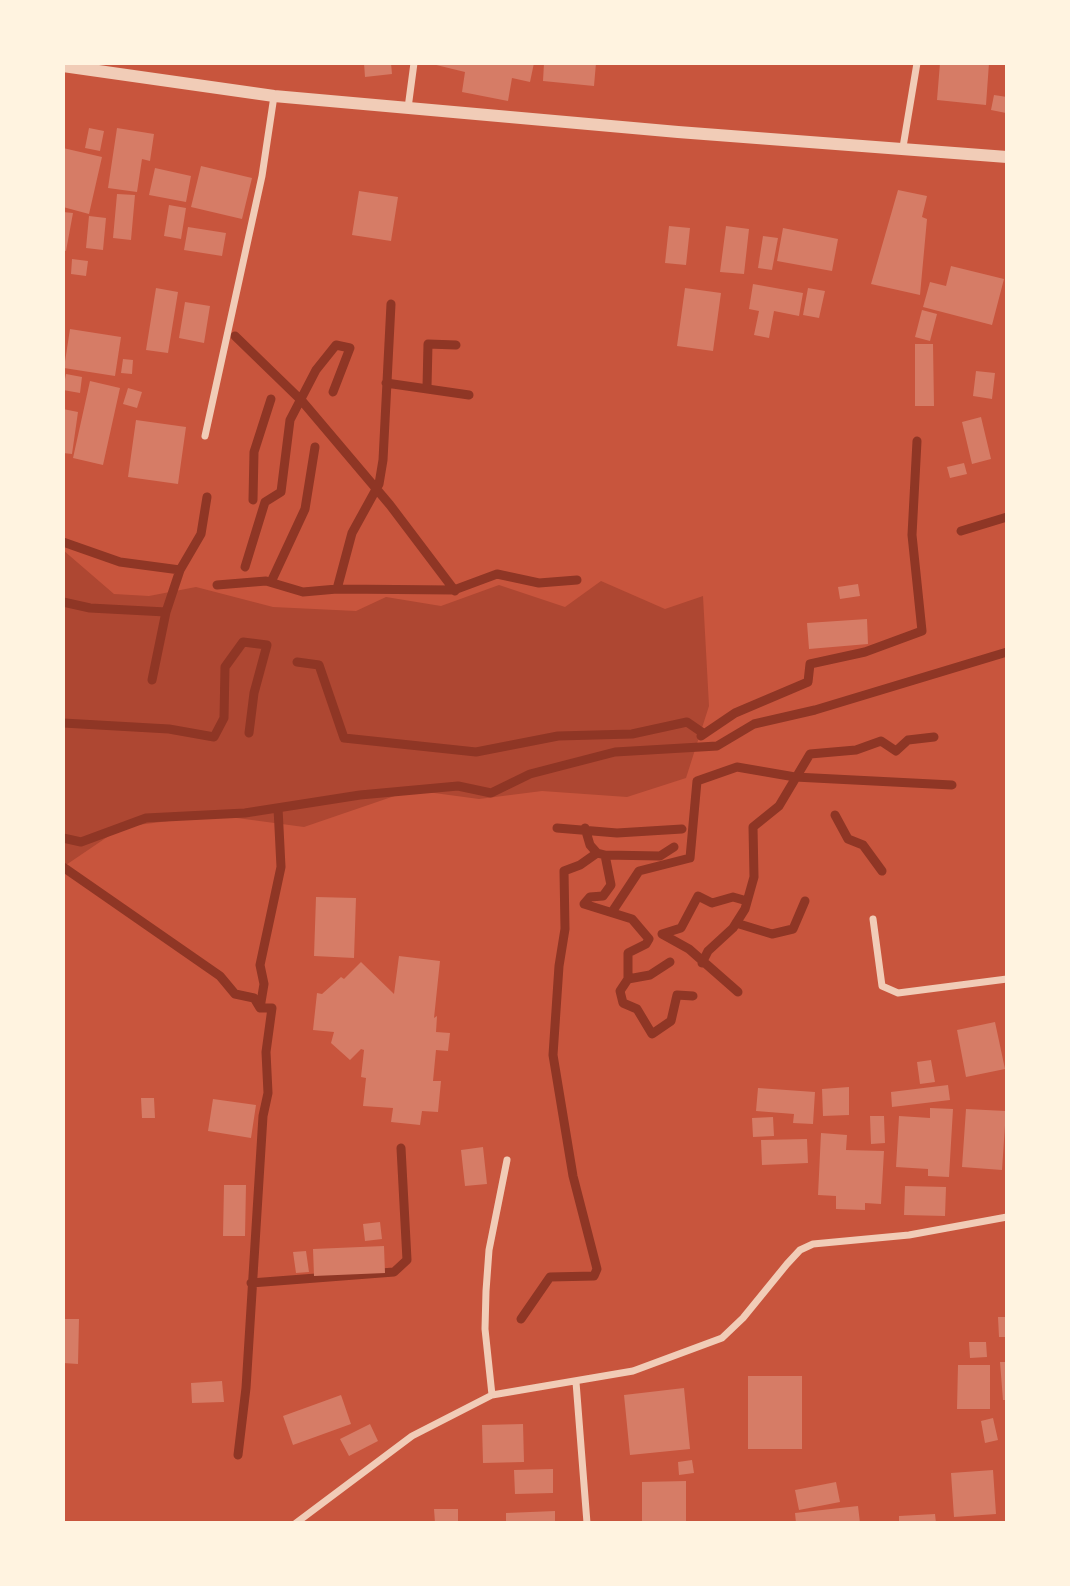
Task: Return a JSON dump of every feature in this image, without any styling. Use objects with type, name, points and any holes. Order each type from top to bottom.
[{"type":"street","points":[[408,108],[414,63]]},
{"type":"street","points":[[903,148],[917,63]]},
{"type":"street","points":[[63,66],[274,96],[678,132],[1007,157]]},
{"type":"street","points":[[205,436],[262,176],[274,96]]},
{"type":"street","points":[[873,919],[882,986],[898,993],[1007,979]]},
{"type":"street","points":[[492,1395],[485,1329],[486,1292],[489,1250],[507,1160]]},
{"type":"street","points":[[296,1523],[412,1436],[492,1395],[633,1371],[722,1338],[800,1250],[813,1244],[909,1235],[1007,1217]]},
{"type":"street","points":[[576,1382],[587,1523]]},
{"type":"shaded area","points":[[63,550],[114,594],[149,596],[196,587],[273,607],[356,611],[386,597],[441,606],[499,585],[565,607],[601,581],[665,609],[703,596],[709,706],[686,778],[627,797],[542,791],[479,799],[412,790],[304,827],[215,815],[122,827],[63,867]]},
{"type":"building","points":[[364,63],[391,63],[392,74],[365,77]]},
{"type":"building","points":[[428,63],[534,63],[530,82],[512,78],[508,101],[462,92],[465,72]]},
{"type":"building","points":[[544,63],[596,63],[594,86],[543,81]]},
{"type":"building","points":[[940,63],[989,63],[986,105],[937,100]]},
{"type":"building","points":[[994,95],[1007,97],[1006,113],[991,110]]},
{"type":"building","points":[[89,128],[104,131],[100,151],[85,148]]},
{"type":"building","points":[[117,128],[154,134],[150,161],[142,159],[137,192],[108,188]]},
{"type":"building","points":[[63,148],[102,157],[89,214],[63,207]]},
{"type":"building","points":[[201,166],[252,178],[242,219],[191,207]]},
{"type":"building","points":[[155,168],[191,176],[186,202],[149,195]]},
{"type":"building","points":[[898,190],[927,196],[922,217],[927,219],[920,295],[871,284]]},
{"type":"building","points":[[359,191],[398,197],[391,241],[352,235]]},
{"type":"building","points":[[117,194],[135,195],[131,240],[113,238]]},
{"type":"building","points":[[169,205],[186,208],[181,239],[164,236]]},
{"type":"building","points":[[63,212],[73,213],[66,251],[63,250]]},
{"type":"building","points":[[89,216],[106,218],[103,250],[86,248]]},
{"type":"building","points":[[669,226],[690,228],[686,265],[665,263]]},
{"type":"building","points":[[726,226],[749,229],[744,274],[720,272]]},
{"type":"building","points":[[188,227],[226,233],[222,256],[184,250]]},
{"type":"building","points":[[783,228],[838,239],[832,271],[777,261]]},
{"type":"building","points":[[763,236],[778,238],[772,270],[758,268]]},
{"type":"building","points":[[72,259],[88,261],[86,276],[71,274]]},
{"type":"building","points":[[951,266],[1004,279],[992,325],[923,307],[930,282],[946,286]]},
{"type":"building","points":[[753,284],[803,293],[799,316],[774,311],[769,338],[754,335],[759,311],[749,309]]},
{"type":"building","points":[[156,288],[178,292],[168,353],[146,350]]},
{"type":"building","points":[[685,288],[721,293],[713,351],[677,346]]},
{"type":"building","points":[[808,288],[825,291],[819,318],[803,315]]},
{"type":"building","points":[[185,302],[210,306],[204,343],[179,338]]},
{"type":"building","points":[[922,310],[937,314],[930,341],[915,337]]},
{"type":"building","points":[[70,329],[121,337],[115,376],[64,368]]},
{"type":"building","points":[[915,344],[933,344],[934,406],[915,406]]},
{"type":"building","points":[[123,359],[133,360],[132,374],[121,373]]},
{"type":"building","points":[[976,371],[995,373],[992,399],[973,396]]},
{"type":"building","points":[[66,374],[82,377],[80,393],[63,390]]},
{"type":"building","points":[[90,381],[120,388],[103,465],[73,458]]},
{"type":"building","points":[[128,388],[142,392],[137,408],[123,404]]},
{"type":"building","points":[[63,409],[78,412],[72,454],[63,453]]},
{"type":"building","points":[[981,417],[991,459],[972,464],[962,422]]},
{"type":"building","points":[[136,420],[186,427],[178,484],[128,477]]},
{"type":"building","points":[[964,463],[967,474],[950,478],[947,467]]},
{"type":"building","points":[[858,584],[860,596],[840,599],[838,587]]},
{"type":"building","points":[[867,619],[868,644],[809,649],[807,623]]},
{"type":"building","points":[[316,897],[356,898],[354,958],[314,956]]},
{"type":"building","points":[[399,956],[440,961],[434,1018],[437,1016],[436,1032],[450,1033],[448,1051],[436,1050],[433,1081],[441,1081],[438,1112],[422,1111],[420,1125],[391,1122],[393,1108],[363,1106],[366,1078],[361,1077],[364,1050],[361,1049],[350,1060],[331,1043],[334,1032],[313,1030],[317,993],[322,994],[341,977],[344,979],[361,962],[394,994]]},
{"type":"building","points":[[995,1022],[1005,1069],[966,1077],[957,1030]]},
{"type":"building","points":[[931,1060],[935,1082],[920,1084],[917,1062]]},
{"type":"building","points":[[948,1085],[950,1100],[892,1107],[891,1092]]},
{"type":"building","points":[[849,1087],[849,1115],[823,1116],[822,1089]]},
{"type":"building","points":[[758,1088],[815,1092],[813,1124],[793,1123],[794,1114],[756,1111]]},
{"type":"building","points":[[141,1098],[154,1098],[155,1118],[142,1118]]},
{"type":"building","points":[[213,1099],[256,1105],[251,1138],[208,1131]]},
{"type":"building","points":[[930,1108],[953,1109],[949,1177],[928,1176],[928,1169],[896,1167],[899,1116],[930,1118]]},
{"type":"building","points":[[966,1109],[1006,1111],[1002,1170],[962,1167]]},
{"type":"building","points":[[870,1116],[884,1116],[885,1143],[871,1144]]},
{"type":"building","points":[[773,1117],[774,1136],[753,1137],[752,1118]]},
{"type":"building","points":[[821,1133],[847,1135],[846,1150],[884,1151],[881,1204],[865,1203],[865,1210],[836,1209],[836,1196],[818,1195]]},
{"type":"building","points":[[807,1139],[808,1163],[762,1165],[761,1140]]},
{"type":"building","points":[[483,1147],[487,1184],[465,1186],[461,1150]]},
{"type":"building","points":[[224,1185],[246,1185],[245,1236],[223,1236]]},
{"type":"building","points":[[905,1186],[946,1187],[945,1216],[904,1215]]},
{"type":"building","points":[[380,1222],[382,1239],[365,1241],[363,1224]]},
{"type":"building","points":[[384,1246],[385,1273],[314,1276],[313,1249]]},
{"type":"building","points":[[306,1251],[309,1272],[296,1273],[293,1252]]},
{"type":"building","points":[[998,1317],[1007,1317],[1007,1337],[999,1337]]},
{"type":"building","points":[[63,1319],[79,1319],[78,1364],[63,1363]]},
{"type":"building","points":[[969,1342],[986,1342],[987,1357],[970,1358]]},
{"type":"building","points":[[1000,1362],[1007,1362],[1007,1400],[1003,1400]]},
{"type":"building","points":[[958,1365],[990,1365],[990,1409],[957,1409]]},
{"type":"building","points":[[748,1376],[802,1376],[802,1449],[748,1449]]},
{"type":"building","points":[[222,1381],[224,1402],[192,1403],[191,1383]]},
{"type":"building","points":[[684,1388],[690,1449],[630,1455],[624,1395]]},
{"type":"building","points":[[341,1395],[351,1424],[293,1445],[283,1416]]},
{"type":"building","points":[[993,1418],[998,1440],[985,1443],[981,1421]]},
{"type":"building","points":[[370,1424],[378,1441],[349,1456],[340,1439]]},
{"type":"building","points":[[523,1424],[524,1462],[483,1463],[482,1425]]},
{"type":"building","points":[[692,1460],[694,1473],[679,1475],[678,1462]]},
{"type":"building","points":[[553,1469],[553,1493],[515,1494],[514,1470]]},
{"type":"building","points":[[993,1470],[996,1514],[954,1517],[951,1473]]},
{"type":"building","points":[[686,1481],[686,1523],[642,1523],[642,1482]]},
{"type":"building","points":[[836,1482],[840,1502],[799,1510],[795,1490]]},
{"type":"building","points":[[858,1506],[860,1523],[796,1523],[795,1513]]},
{"type":"building","points":[[434,1509],[458,1509],[458,1523],[435,1523]]},
{"type":"building","points":[[555,1511],[555,1523],[506,1523],[506,1513]]},
{"type":"building","points":[[935,1514],[936,1523],[899,1523],[899,1516]]},
{"type":"waterway","points":[[337,589],[352,533],[379,484],[383,460],[391,304]]},
{"type":"waterway","points":[[235,336],[302,401],[390,505],[455,591]]},
{"type":"waterway","points":[[427,387],[428,344],[456,345]]},
{"type":"waterway","points":[[245,567],[265,502],[281,492],[290,420],[316,370],[336,345],[350,348],[333,392]]},
{"type":"waterway","points":[[386,383],[469,395]]},
{"type":"waterway","points":[[253,500],[254,452],[271,399]]},
{"type":"waterway","points":[[701,736],[735,713],[808,682],[810,664],[865,652],[922,631],[912,535],[917,441]]},
{"type":"waterway","points":[[271,582],[305,509],[315,447]]},
{"type":"waterway","points":[[152,680],[166,612],[180,570],[201,534],[207,497]]},
{"type":"waterway","points":[[961,531],[1007,517]]},
{"type":"waterway","points":[[63,542],[120,562],[180,570]]},
{"type":"waterway","points":[[217,585],[266,581],[303,592],[337,589],[454,590],[497,574],[539,583],[577,580]]},
{"type":"waterway","points":[[63,602],[90,608],[166,612]]},
{"type":"waterway","points":[[63,723],[169,729],[214,737],[224,718],[225,667],[243,642],[267,645],[254,693],[249,733]]},
{"type":"waterway","points":[[63,838],[81,842],[146,818],[245,813],[360,795],[458,786],[491,793],[530,774],[615,752],[717,746],[754,724],[815,710],[1007,652]]},
{"type":"waterway","points":[[297,662],[319,665],[344,738],[476,752],[558,736],[632,734],[687,722],[703,733]]},
{"type":"waterway","points":[[702,963],[708,951],[733,928],[745,909],[754,877],[753,827],[779,806],[810,754],[856,750],[881,741],[896,751],[908,740],[934,737]]},
{"type":"waterway","points":[[612,912],[639,871],[690,858],[697,781],[737,767],[795,777],[952,785]]},
{"type":"waterway","points":[[260,1008],[264,984],[260,965],[281,867],[278,808]]},
{"type":"waterway","points":[[835,815],[848,839],[863,845],[882,871]]},
{"type":"waterway","points":[[557,828],[617,833],[682,829]]},
{"type":"waterway","points":[[585,828],[590,845],[597,853],[605,855],[611,885],[603,896],[590,897],[584,904],[632,919],[649,939],[646,944],[628,953],[628,979],[620,991],[623,1003],[637,1009],[652,1034],[671,1021],[677,995],[693,996]]},
{"type":"waterway","points":[[605,855],[660,856],[674,847]]},
{"type":"waterway","points":[[521,1319],[550,1277],[594,1276],[597,1269],[573,1176],[553,1055],[559,966],[565,929],[564,871],[580,865],[597,853]]},
{"type":"waterway","points":[[63,867],[220,976],[235,994],[254,998],[260,1008],[272,1008],[266,1052],[268,1093],[263,1116],[246,1388],[238,1455]]},
{"type":"waterway","points":[[738,992],[689,949],[662,934],[681,928],[698,896],[712,903],[733,897],[747,901]]},
{"type":"waterway","points":[[736,923],[772,934],[793,929],[805,901]]},
{"type":"waterway","points":[[628,979],[650,975],[670,962]]},
{"type":"waterway","points":[[251,1283],[394,1272],[407,1260],[401,1148]]}]
